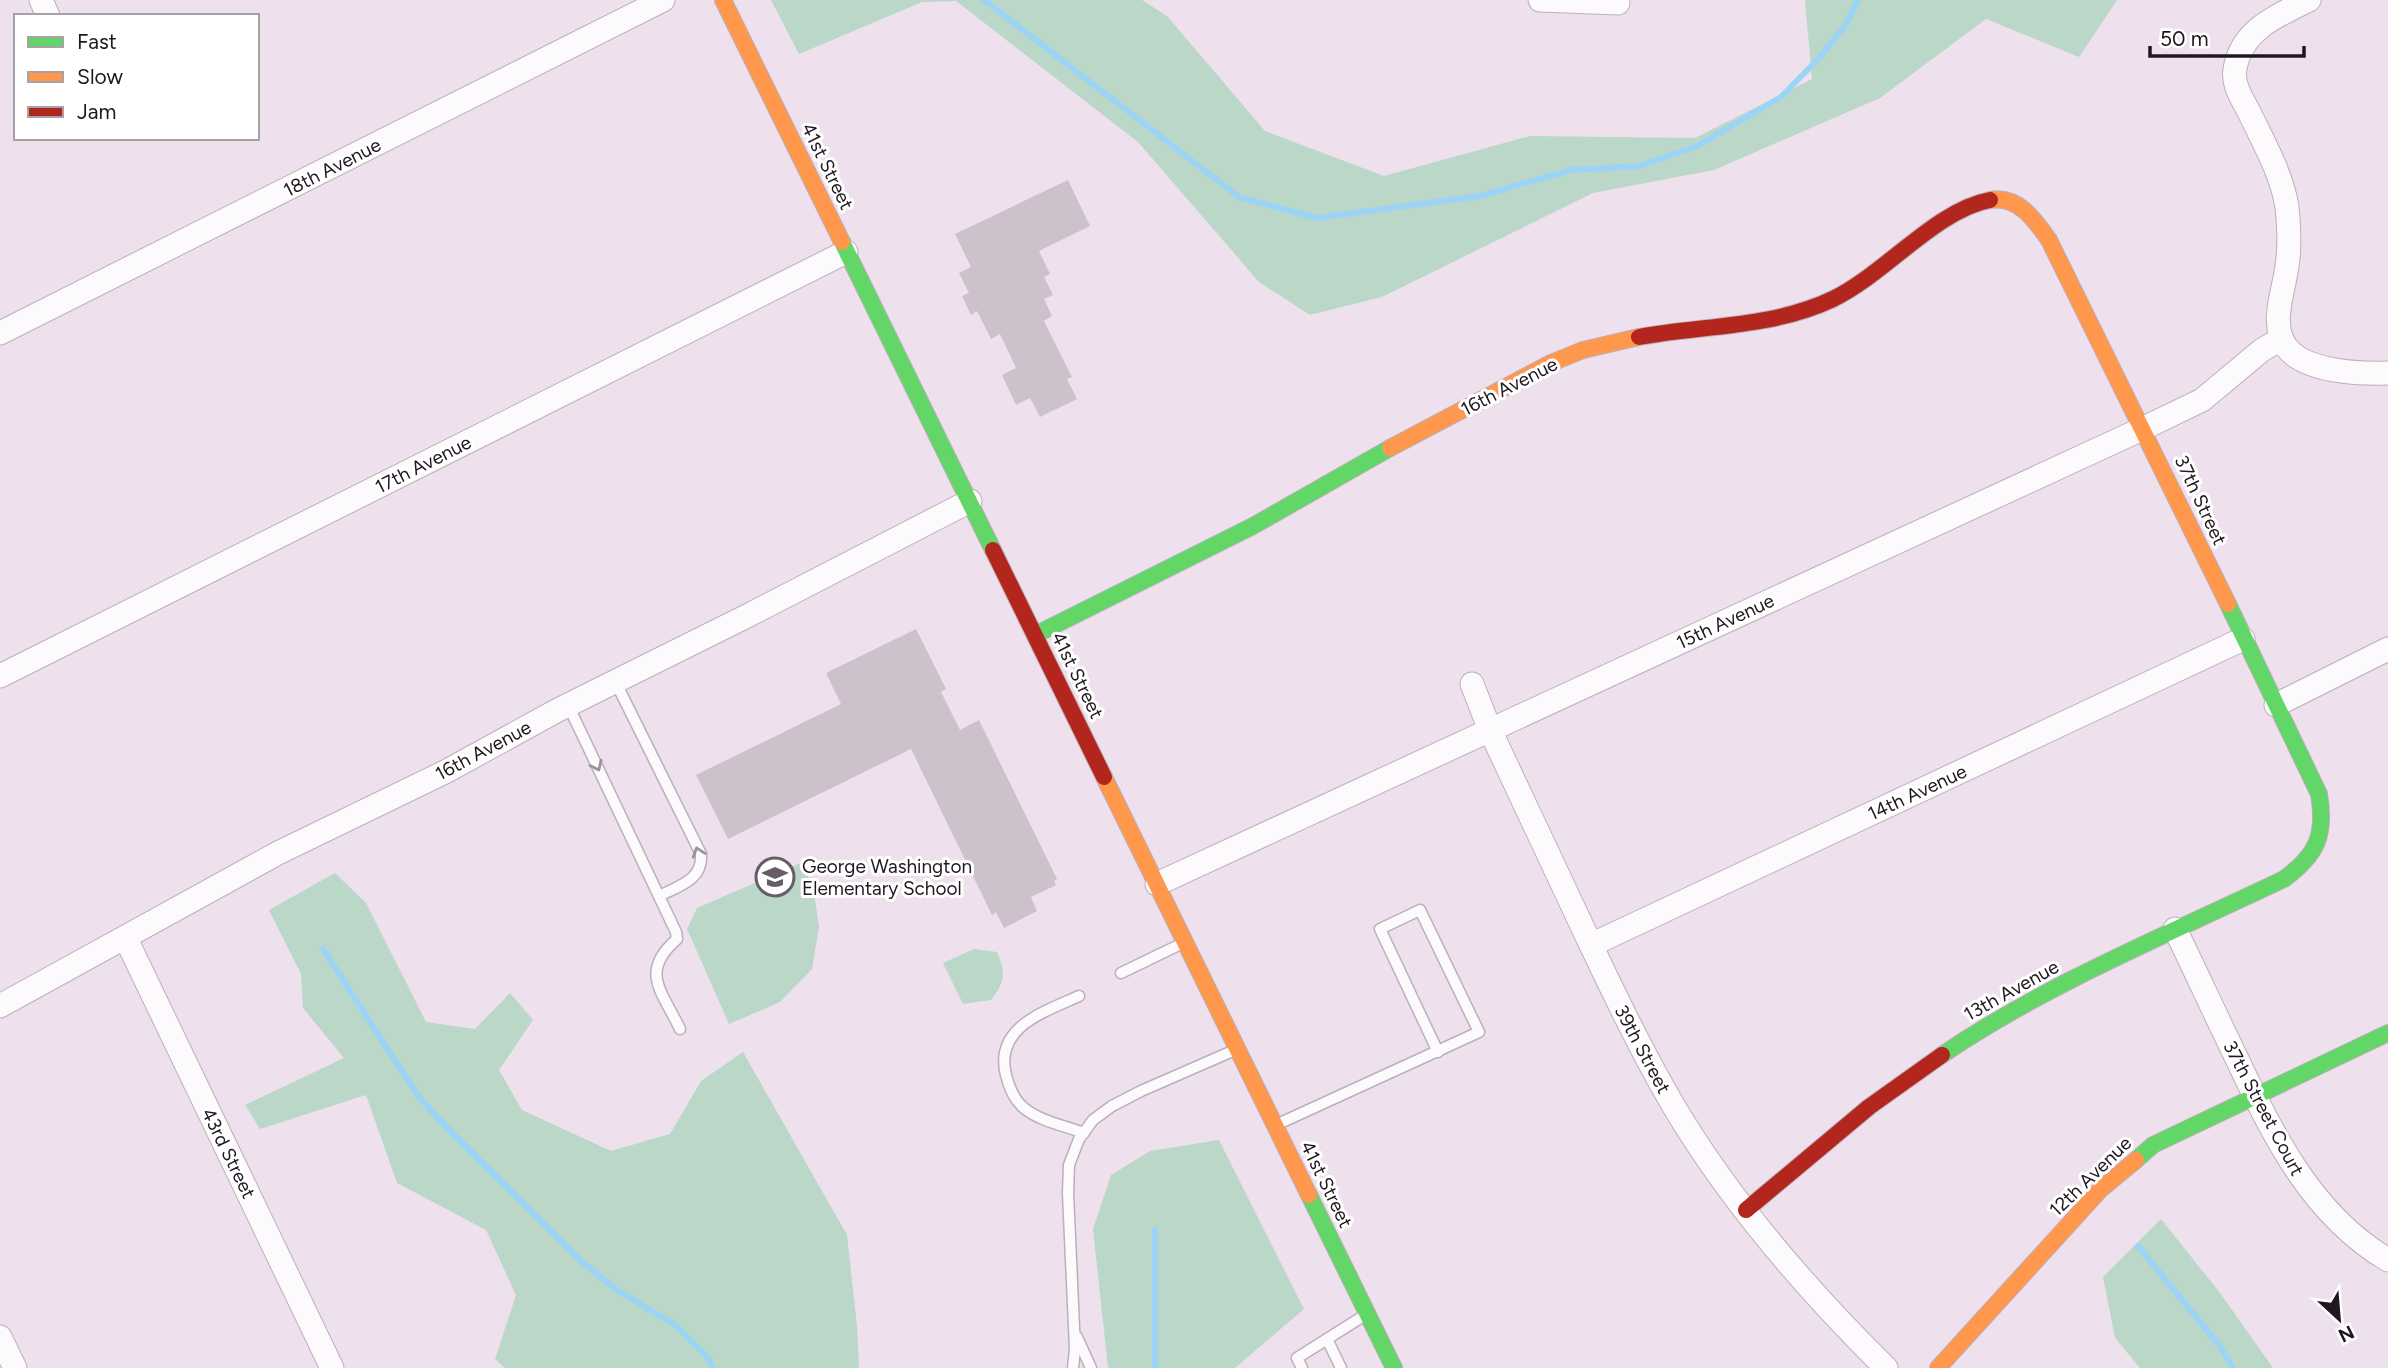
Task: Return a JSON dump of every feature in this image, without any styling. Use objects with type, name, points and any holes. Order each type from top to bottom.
[{"type":"street","name":"18th Avenue","points":[[0,333],[663,0]]},
{"type":"street","name":"41st Street","points":[[723,0],[1394,1368]]},
{"type":"street","points":[[1540,0],[1618,3]]},
{"type":"street","points":[[2309,0],[2261,24],[2238,56],[2234,71],[2238,90],[2276,170],[2287,205],[2288,264],[2278,325],[2281,339],[2296,356],[2322,367],[2358,373],[2388,373]]},
{"type":"street","name":"37th Street","points":[[1999,201],[2008,201],[2030,212],[2041,225],[2144,428],[2319,794],[2323,812],[2318,844]]},
{"type":"street","name":"16th Avenue","points":[[1035,635],[1177,566],[1328,486],[1438,422],[1584,349],[1640,336],[1773,320],[1826,302],[1876,272],[1968,204],[1999,201]]},
{"type":"street","name":"17th Avenue","points":[[0,676],[846,252]]},
{"type":"street","name":"15th Avenue","points":[[1157,884],[2202,400],[2262,350],[2281,339]]},
{"type":"street","name":"16th Avenue","points":[[0,1006],[278,853],[445,772],[568,705],[970,501]]},
{"type":"street","name":"14th Avenue","points":[[1591,945],[2243,639]]},
{"type":"street","points":[[2276,705],[2388,649]]},
{"type":"street","name":"39th Street","points":[[1472,684],[1490,730],[1633,1034],[1674,1107],[1746,1210],[1824,1306],[1886,1368]]},
{"type":"street","name":"13th Avenue","points":[[1746,1210],[1880,1099],[1946,1052],[2050,991],[2284,879],[2300,869],[2318,844]]},
{"type":"street","name":"37th Street Court","points":[[2175,929],[2254,1095],[2291,1164],[2325,1210],[2366,1247],[2388,1260]]},
{"type":"street","name":"43rd Street","points":[[126,939],[332,1368]]},
{"type":"street","name":"12th Avenue","points":[[1938,1368],[2101,1189],[2153,1145],[2388,1033]]},
{"type":"street","points":[[0,1338],[15,1368]]},
{"type":"lane","points":[[615,681],[701,854],[702,864],[697,875],[659,896]]},
{"type":"lane","points":[[568,705],[676,932],[677,939],[663,951],[656,965],[655,977],[680,1029]]},
{"type":"lane","points":[[1275,1126],[1438,1052],[1479,1032],[1420,909],[1380,929],[1438,1052]]},
{"type":"lane","points":[[1121,973],[1185,942]]},
{"type":"lane","points":[[1079,996],[1033,1018],[1011,1036],[1004,1049],[1004,1066],[1009,1089],[1024,1108],[1084,1133]]},
{"type":"lane","points":[[1073,1368],[1068,1194],[1069,1165],[1079,1139],[1093,1120],[1112,1106],[1140,1091],[1238,1049]]},
{"type":"lane","points":[[1302,1368],[1297,1358],[1367,1313]]},
{"type":"lane","points":[[1074,1332],[1091,1368]]},
{"type":"lane","points":[[1327,1339],[1341,1368]]},
{"type":"green space","points":[[771,0],[1142,0],[1167,16],[1265,131],[1384,176],[1530,136],[1695,138],[1812,79],[1805,0],[2117,0],[2079,57],[1986,19],[1880,98],[1714,170],[1593,193],[1382,297],[1310,315],[1259,282],[1138,142],[956,1],[922,2],[799,54]]},
{"type":"green space","points":[[803,862],[814,893],[819,927],[812,969],[780,1002],[729,1024],[687,929],[697,908]]},
{"type":"green space","points":[[335,873],[366,903],[426,1022],[475,1029],[510,993],[533,1020],[499,1070],[522,1110],[611,1151],[670,1134],[701,1081],[743,1052],[847,1235],[859,1368],[505,1368],[495,1359],[516,1295],[486,1230],[397,1183],[366,1095],[260,1129],[245,1105],[344,1058],[303,1008],[301,974],[269,910]]},
{"type":"green space","points":[[974,949],[997,952],[1003,977],[991,1000],[963,1004],[943,963]]},
{"type":"green space","points":[[1219,1140],[1304,1309],[1235,1368],[1108,1368],[1093,1229],[1111,1175],[1150,1151]]},
{"type":"green space","points":[[2161,1219],[2220,1293],[2273,1368],[2140,1368],[2115,1338],[2103,1277]]},
{"type":"building","points":[[1068,180],[1090,226],[1039,251],[1050,274],[1044,277],[1053,295],[1044,299],[1052,316],[1044,321],[1072,377],[1067,379],[1077,399],[1040,417],[1030,398],[1016,405],[1002,375],[1016,368],[1000,334],[991,339],[977,311],[971,315],[962,296],[969,293],[959,273],[971,267],[955,234]]},
{"type":"building","points":[[916,629],[946,689],[941,692],[960,730],[979,720],[1057,879],[1054,881],[1056,885],[1031,897],[1037,911],[1004,928],[996,912],[992,915],[911,749],[728,839],[696,775],[841,704],[826,673]]},
{"type":"waterway","points":[[984,0],[1239,197],[1316,218],[1480,196],[1571,170],[1640,166],[1697,146],[1781,97],[1820,57],[1847,23],[1858,0]]},
{"type":"waterway","points":[[323,949],[416,1093],[444,1125],[582,1262],[617,1290],[675,1325],[708,1358],[713,1368]]},
{"type":"waterway","points":[[1155,1230],[1155,1368]]},
{"type":"waterway","points":[[2138,1246],[2219,1345],[2233,1368]]},
{"type":"traffic: fast","points":[[842,242],[993,550]]},
{"type":"traffic: fast","points":[[1035,635],[1253,526],[1390,448]]},
{"type":"traffic: fast","points":[[1942,1055],[1982,1029],[2066,982],[2284,879],[2311,852],[2320,833],[2319,794],[2228,604]]},
{"type":"traffic: fast","points":[[2136,1160],[2153,1145],[2388,1033]]},
{"type":"traffic: fast","points":[[1309,1195],[1394,1368]]},
{"type":"traffic: slow","points":[[723,0],[842,242]]},
{"type":"traffic: slow","points":[[1990,200],[2000,199],[2017,205],[2032,217],[2049,240],[2228,604]]},
{"type":"traffic: slow","points":[[1390,448],[1551,363],[1583,350],[1639,337]]},
{"type":"traffic: slow","points":[[1104,777],[1309,1195]]},
{"type":"traffic: slow","points":[[1938,1368],[2101,1189],[2136,1160]]},
{"type":"traffic: jam","points":[[1639,337],[1762,321],[1810,308],[1852,288],[1950,216],[1990,200]]},
{"type":"traffic: jam","points":[[993,550],[1104,777]]},
{"type":"traffic: jam","points":[[1746,1210],[1869,1107],[1942,1055]]},
{"type":"place","name":"George Washington Elementary School","points":[[775,877]]}]
